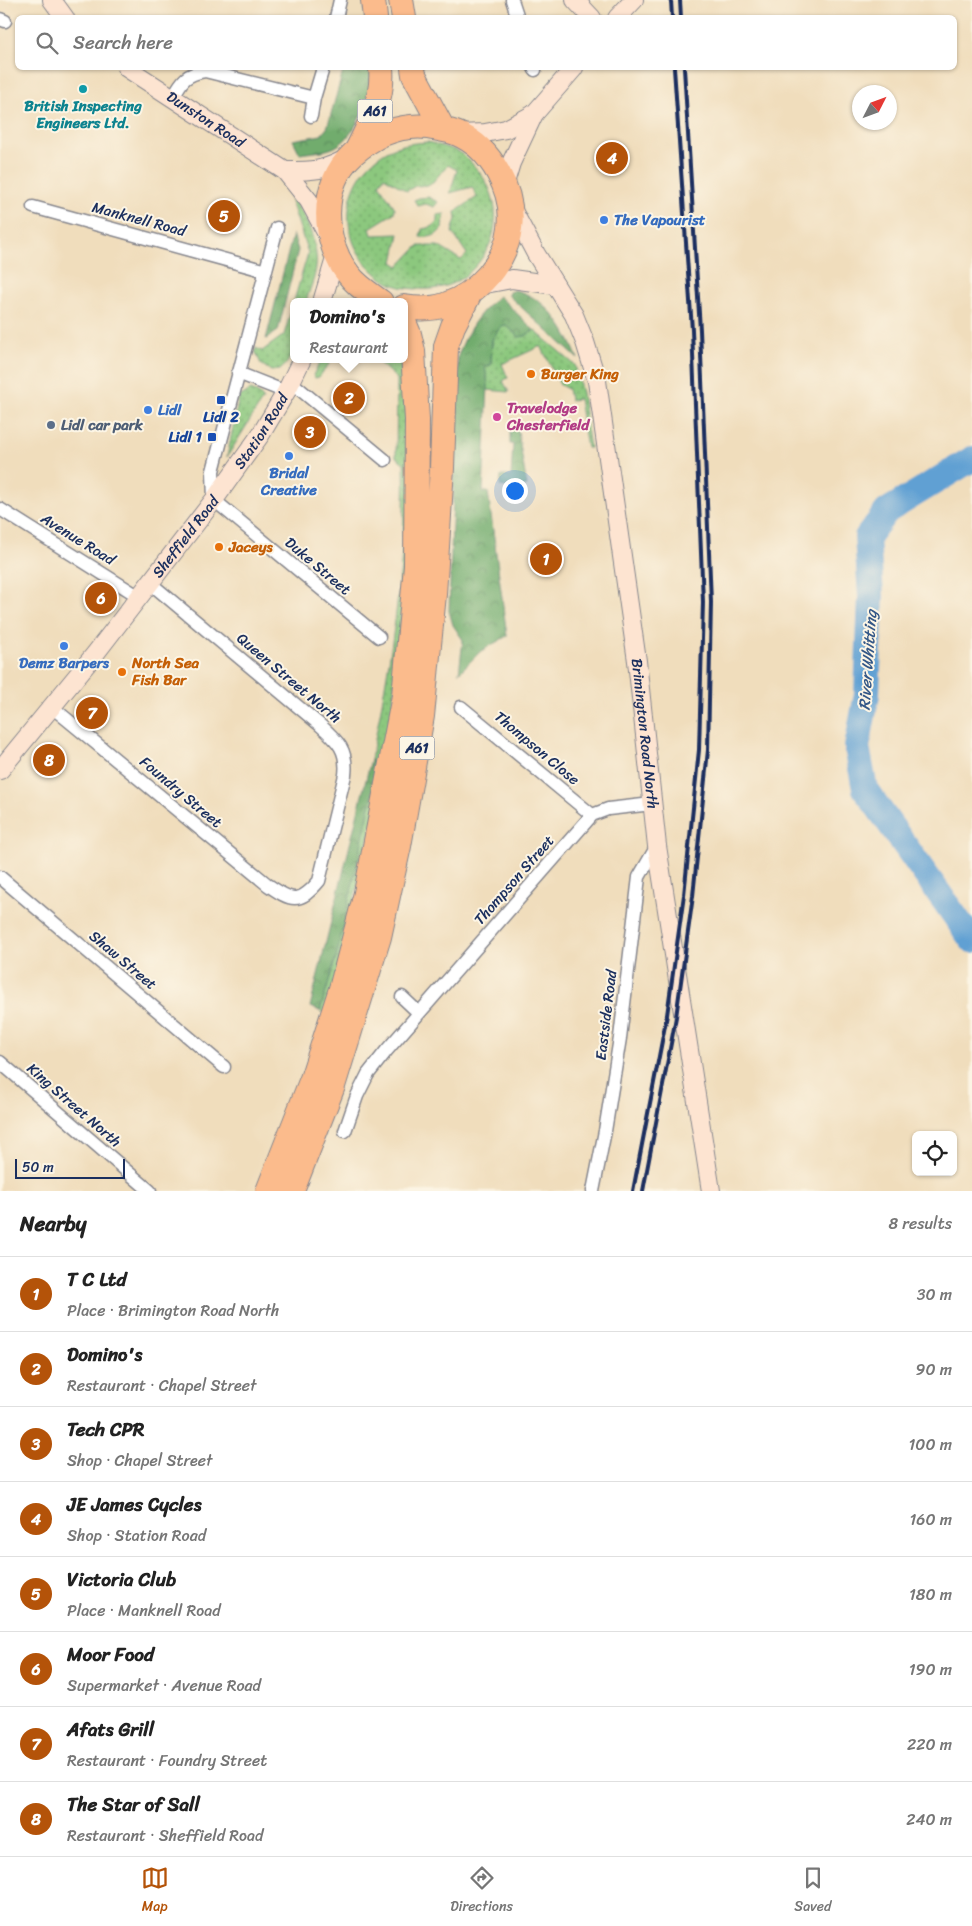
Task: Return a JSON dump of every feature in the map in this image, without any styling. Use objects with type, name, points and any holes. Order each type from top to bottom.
[{"type":"highway","points":[[373,0],[375,15]]},
{"type":"highway","points":[[402,0],[404,15]]},
{"type":"highway","name":"A61","points":[[353,154],[373,117],[382,81],[381,70]]},
{"type":"highway","points":[[413,70],[414,74],[451,132]]},
{"type":"highway","points":[[376,298],[349,276],[333,248],[327,214],[332,189],[338,174],[353,154],[369,140],[392,130],[418,126],[451,132],[476,144],[488,158],[507,195],[510,227],[499,261],[475,289],[445,305],[417,309],[408,308]]},
{"type":"highway","name":"A61","points":[[292,1191],[334,1086],[379,938],[399,846],[422,716],[434,594],[442,468],[446,346],[453,326],[475,289]]},
{"type":"highway","name":"A61","points":[[268,1191],[312,1079],[341,989],[366,893],[404,696],[416,566],[417,420],[413,351],[408,332]]},
{"type":"main road","points":[[52,0],[63,15]]},
{"type":"main road","points":[[575,0],[589,15]]},
{"type":"main road","points":[[620,15],[634,0]]},
{"type":"main road","name":"Dunston Road","points":[[130,70],[285,171],[309,201],[333,248]]},
{"type":"main road","points":[[507,195],[511,163],[534,114],[572,70]]},
{"type":"main road","points":[[451,132],[485,133],[506,129],[534,114]]},
{"type":"main road","points":[[285,171],[314,171],[334,166],[353,154]]},
{"type":"main road","name":"Brimington Road North","points":[[507,195],[555,285],[574,315],[585,342],[597,381],[637,661],[657,846],[711,1191]]},
{"type":"main road","points":[[323,298],[333,248]]},
{"type":"main road","points":[[475,289],[512,279],[555,285]]},
{"type":"main road","name":"Station Road","points":[[214,500],[260,434],[289,387],[300,363]]},
{"type":"main road","name":"Sheffield Road","points":[[0,770],[95,654],[214,500]]},
{"type":"street","points":[[337,15],[340,0]]},
{"type":"street","points":[[512,0],[517,15]]},
{"type":"street","points":[[311,116],[322,70]]},
{"type":"street","points":[[173,97],[180,83],[191,73],[205,71],[314,98]]},
{"type":"street","name":"Manknell Road","points":[[34,207],[266,270]]},
{"type":"street","name":"Sheffield Road","points":[[214,500],[213,470],[277,228]]},
{"type":"street","points":[[238,374],[289,387],[385,460]]},
{"type":"street","name":"Duke Street","points":[[214,500],[379,638]]},
{"type":"street","name":"Avenue Road","points":[[0,509],[138,596]]},
{"type":"street","name":"Queen Street North","points":[[149,582],[320,725],[342,747],[347,762],[345,775],[319,881],[310,892],[300,898],[290,899]]},
{"type":"street","name":"Foundry Street","points":[[52,707],[268,886],[290,899]]},
{"type":"street","name":"Thompson Close","points":[[462,707],[592,815]]},
{"type":"street","points":[[592,815],[608,809],[652,804]]},
{"type":"street","name":"Thompson Street","points":[[345,1131],[357,1096],[368,1074],[592,815]]},
{"type":"street","name":"Eastside Road","points":[[593,1191],[620,1038],[638,878],[657,846]]},
{"type":"street","name":"Shaw Street","points":[[0,878],[224,1067]]},
{"type":"street","points":[[402,997],[419,1013]]},
{"type":"street","name":"King Street North","points":[[0,1062],[150,1191]]},
{"type":"green space","points":[[343,70],[371,70],[366,101],[351,133],[331,149],[300,154],[293,140],[321,135],[327,128]]},
{"type":"green space","points":[[428,142],[461,154],[468,159],[483,177],[493,200],[495,226],[487,250],[467,275],[437,288],[410,289],[387,282],[369,267],[359,253],[352,237],[349,221],[350,205],[354,189],[361,174],[373,161],[387,151],[397,147]],"holes":[[[448,165],[457,170],[450,193],[472,187],[477,197],[455,212],[456,219],[452,232],[467,254],[461,260],[438,246],[418,246],[399,266],[393,262],[399,234],[372,235],[370,228],[394,213],[395,208],[379,184],[384,177],[407,191],[415,186],[430,185]]]},
{"type":"green space","points":[[428,197],[438,202],[434,207],[426,204],[418,206],[414,200],[419,198]]},
{"type":"green space","points":[[290,198],[306,220],[313,240],[316,259],[314,276],[307,298],[295,298],[308,253]]},
{"type":"green space","points":[[445,214],[443,227],[436,234],[431,237],[420,237],[422,229],[432,227],[437,221],[437,215]]},
{"type":"green space","points":[[293,234],[298,250],[278,331],[266,339]]},
{"type":"green space","points":[[515,290],[538,300],[547,308],[562,326],[578,359],[509,296],[509,292]]},
{"type":"green space","points":[[499,296],[534,330],[525,336],[519,337],[506,325],[501,326],[492,340],[491,365],[485,366],[488,385],[483,492],[488,492],[507,636],[481,651],[459,673],[463,640],[453,625],[449,611],[458,356],[465,338],[474,323]]},
{"type":"green space","points":[[290,314],[290,357],[280,370],[271,371],[261,364],[255,351],[256,348],[262,351],[284,335]]},
{"type":"green space","points":[[506,325],[525,336],[534,330],[575,365],[582,393],[590,448],[587,448],[579,399],[570,400],[568,389],[560,385],[541,346],[502,364],[508,378],[503,381],[509,392],[487,390],[485,366],[491,365],[492,340],[501,326]]},
{"type":"green space","points":[[320,363],[330,363],[319,377],[315,378],[313,375]]},
{"type":"green space","points":[[379,363],[400,363],[412,458],[413,486],[388,755],[327,1014],[320,1011],[337,954],[376,769],[371,759],[385,686],[396,611],[403,537],[404,500],[404,463],[396,457],[397,379]]},
{"type":"green space","points":[[251,390],[258,393],[263,399],[227,457],[239,397]]},
{"type":"green space","points":[[516,420],[527,486],[513,488],[500,486],[501,476],[511,476],[513,444],[510,444],[510,422]]},
{"type":"green space","points":[[371,759],[376,769],[375,784],[337,954],[320,1011],[310,1007]]},
{"type":"waterway","name":"River Whitting","points":[[972,459],[887,511],[867,537],[871,596],[867,694],[857,747],[865,789],[972,940]]},
{"type":"railway","points":[[671,0],[672,15]]},
{"type":"railway","points":[[680,0],[681,15]]},
{"type":"railway","points":[[633,1191],[667,1015],[684,895],[699,750],[703,602],[692,330],[674,70]]},
{"type":"railway","points":[[643,1191],[676,1017],[693,896],[708,750],[711,602],[700,330],[684,70]]},
{"type":"place","name":"British Inspecting Engineers Ltd.","points":[[83,89]]},
{"type":"place","name":"JE James Cycles","points":[[612,158]]},
{"type":"place","name":"Victoria Club","points":[[224,216]]},
{"type":"place","name":"The Vapourist","points":[[604,220]]},
{"type":"place","name":"Burger King","points":[[531,374]]},
{"type":"place","name":"Domino's","points":[[349,398]]},
{"type":"place","name":"Lidl 2","points":[[221,400]]},
{"type":"place","name":"Lidl","points":[[148,410]]},
{"type":"place","name":"Travelodge Chesterfield","points":[[497,417]]},
{"type":"place","name":"Lidl car park","points":[[51,425]]},
{"type":"place","name":"Tech CPR","points":[[310,432]]},
{"type":"place","name":"Lidl 1","points":[[212,437]]},
{"type":"place","name":"Bridal Creative","points":[[289,456]]},
{"type":"place","name":"Jaceys","points":[[219,547]]},
{"type":"place","name":"T C Ltd","points":[[546,559]]},
{"type":"place","name":"Moor Food","points":[[101,598]]},
{"type":"place","name":"Demz Barpers","points":[[64,646]]},
{"type":"place","name":"North Sea Fish Bar","points":[[122,672]]},
{"type":"place","name":"Afats Grill","points":[[92,713]]},
{"type":"place","name":"The Star of Sall","points":[[49,760]]}]
